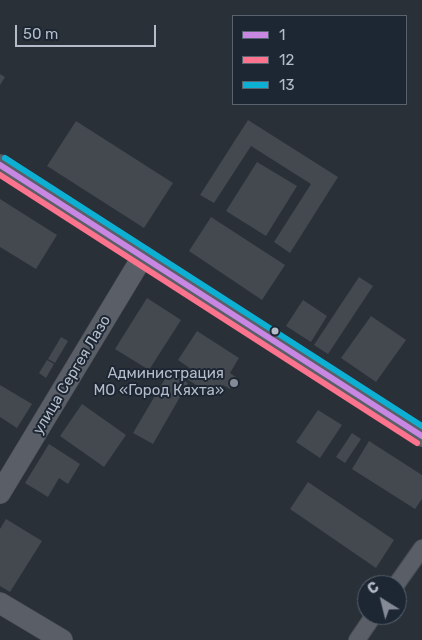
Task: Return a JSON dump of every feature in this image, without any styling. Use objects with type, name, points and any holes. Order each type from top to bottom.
[{"type":"street","points":[[0,165],[422,436]]},
{"type":"street","name":"улица Сергея Лазо","points":[[0,493],[143,256]]},
{"type":"street","points":[[403,575],[422,548]]},
{"type":"street","points":[[0,603],[62,640]]},
{"type":"street","points":[[356,640],[367,625]]},
{"type":"building","points":[[0,74],[5,77],[0,85]]},
{"type":"building","points":[[248,120],[338,177],[290,253],[274,242],[311,184],[251,146],[214,203],[200,195]]},
{"type":"building","points":[[76,121],[173,183],[144,228],[47,166]]},
{"type":"building","points":[[257,162],[297,186],[266,236],[226,211]]},
{"type":"building","points":[[0,199],[57,235],[36,269],[0,247]]},
{"type":"building","points":[[211,217],[285,265],[262,300],[189,251]]},
{"type":"building","points":[[359,277],[373,286],[328,354],[314,345]]},
{"type":"building","points":[[147,298],[181,320],[149,370],[115,349]]},
{"type":"building","points":[[303,300],[327,316],[311,342],[286,326]]},
{"type":"building","points":[[371,316],[406,340],[376,382],[341,358]]},
{"type":"building","points":[[197,331],[239,358],[230,373],[237,378],[230,389],[223,385],[215,397],[185,378],[191,369],[178,360]]},
{"type":"building","points":[[61,337],[68,341],[55,363],[48,359]]},
{"type":"building","points":[[47,360],[54,364],[46,378],[39,373]]},
{"type":"building","points":[[169,372],[188,383],[153,444],[133,433]]},
{"type":"building","points":[[0,385],[32,404],[17,428],[0,417]]},
{"type":"building","points":[[82,404],[126,435],[104,467],[60,436]]},
{"type":"building","points":[[318,410],[342,425],[320,458],[296,442]]},
{"type":"building","points":[[352,433],[361,439],[345,463],[336,457]]},
{"type":"building","points":[[369,441],[422,475],[422,499],[415,509],[352,469]]},
{"type":"building","points":[[49,444],[80,464],[68,484],[59,478],[48,497],[25,483]]},
{"type":"building","points":[[308,482],[394,540],[376,568],[290,509]]},
{"type":"building","points":[[6,519],[42,541],[10,592],[0,586],[0,529]]},
{"type":"transit line","name":"13","points":[[5,158],[422,426]]},
{"type":"transit line","name":"1","points":[[0,165],[422,436]]},
{"type":"transit line","name":"12","points":[[0,175],[417,443]]},
{"type":"place","name":"Администрация МО «Город Кяхта»","points":[[234,383]]}]
